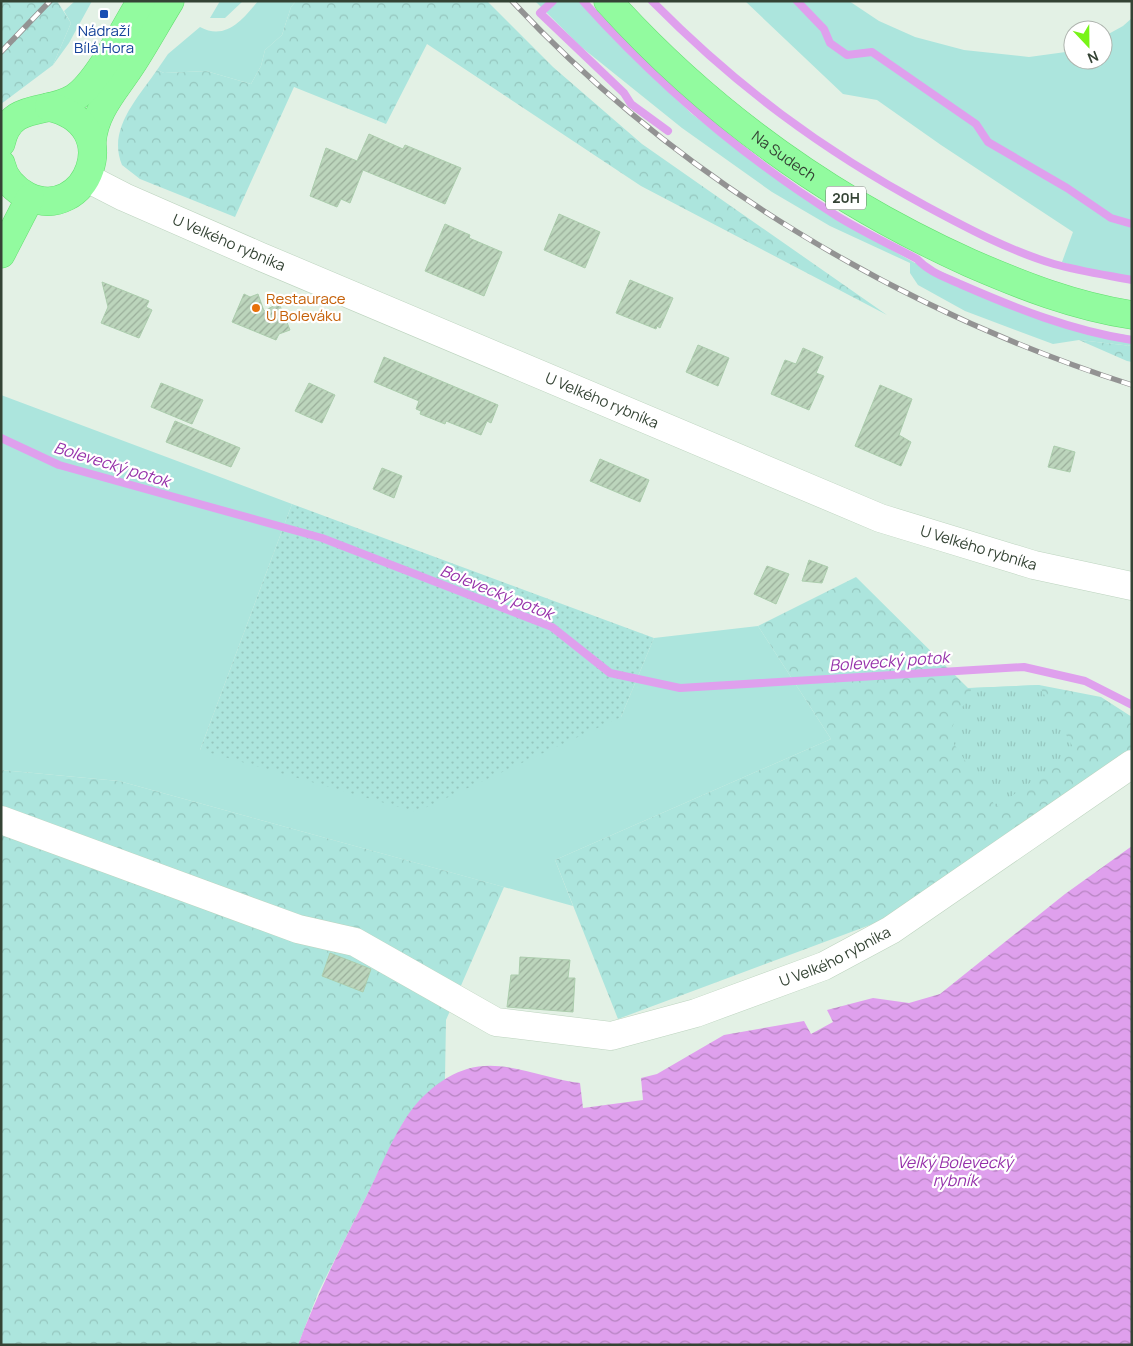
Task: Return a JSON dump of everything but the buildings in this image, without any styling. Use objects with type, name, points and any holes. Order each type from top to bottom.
[{"type":"main road","points":[[1,143],[6,130],[20,115],[29,110],[64,103],[82,91],[100,68],[141,1]]},
{"type":"main road","points":[[1,164],[13,186],[30,198],[48,200],[66,196],[74,191],[87,178],[93,160],[93,126],[99,112],[145,43],[170,1]]},
{"type":"main road","name":"Na Sudech","points":[[608,1],[656,52],[723,111],[807,174],[860,206],[925,242],[1017,284],[1073,303],[1132,314]]},
{"type":"main road","points":[[49,107],[62,110],[79,120],[92,142]]},
{"type":"main road","points":[[1,254],[30,198]]},
{"type":"street","name":"U Velkého rybníka","points":[[87,178],[124,197],[259,256],[880,518],[1034,565],[1132,586]]},
{"type":"street","name":"U Velkého rybníka","points":[[1,820],[298,929],[355,942],[496,1022],[611,1036],[696,1013],[824,966],[891,930],[1132,764]]},
{"type":"green space","points":[[1,1],[57,1],[71,23],[53,65],[1,104]]},
{"type":"green space","points":[[75,1],[92,1],[69,43],[53,65],[71,23],[64,11]]},
{"type":"green space","points":[[220,1],[243,1],[225,18],[210,18]]},
{"type":"green space","points":[[258,1],[296,1],[291,7],[282,35],[265,50],[261,66],[251,84],[206,71],[164,73],[157,70],[168,54],[200,27],[209,31],[226,30],[240,21]]},
{"type":"green space","points":[[296,1],[487,1],[553,67],[642,144],[887,315],[641,186],[427,44],[386,124],[294,87],[235,217],[140,179],[122,165],[118,152],[118,139],[121,127],[134,103],[157,70],[164,73],[206,71],[251,84],[261,66],[265,50],[282,35],[291,7]]},
{"type":"green space","points":[[535,1],[580,1],[627,52],[692,114],[796,192],[858,231],[915,263],[924,264],[1026,308],[1078,325],[1132,336],[1132,346],[1079,340],[1053,344],[965,311],[918,285],[910,273],[910,263],[830,226],[772,192],[682,128],[580,46]]},
{"type":"green space","points":[[745,1],[849,1],[879,21],[915,37],[964,50],[1029,57],[1063,52],[1063,70],[1113,70],[1113,32],[1132,18],[1132,280],[1106,277],[1062,262],[1073,232],[941,145],[877,100],[843,94]]},
{"type":"green space","points":[[1079,340],[1132,346],[1132,362],[1127,361]]},
{"type":"green space","points":[[1,395],[292,504],[200,750],[621,717],[654,638],[758,626],[831,739],[555,860],[573,906],[119,781],[1,770]]},
{"type":"green space","points":[[292,504],[654,638],[621,717],[416,812],[200,750]]},
{"type":"green space","points":[[856,577],[968,688],[1039,685],[1101,697],[1132,717],[1132,753],[878,922],[618,1019],[555,860],[831,739],[758,626]]},
{"type":"green space","points":[[1039,685],[1075,751],[996,807],[948,735],[972,688]]},
{"type":"green space","points":[[1,770],[119,781],[504,887],[446,1020],[445,1079],[425,1096],[404,1121],[318,1293],[298,1345],[1,1345]]},
{"type":"water","name":"Velký Bolevecký rybník","points":[[1132,846],[1132,1345],[298,1345],[331,1268],[399,1129],[416,1104],[431,1089],[448,1077],[467,1069],[495,1066],[524,1070],[580,1083],[583,1108],[643,1100],[641,1078],[657,1074],[724,1035],[804,1021],[811,1034],[833,1022],[827,1010],[873,998],[909,1003],[940,994],[1065,894]]},
{"type":"waterway","points":[[553,1],[540,13],[624,93],[631,104],[668,131]]},
{"type":"waterway","points":[[583,1],[641,61],[703,118],[768,169],[837,216],[917,259],[937,274],[981,293],[1066,325],[1132,340]]},
{"type":"waterway","points":[[652,1],[748,88],[816,139],[888,185],[973,231],[1021,253],[1083,271],[1132,280]]},
{"type":"waterway","points":[[797,1],[824,29],[830,43],[847,55],[872,52],[976,124],[988,142],[1067,188],[1111,218],[1132,224]]},
{"type":"waterway","name":"Bolevecký potok","points":[[1,438],[59,465],[322,538],[552,627],[610,673],[680,688],[1024,667],[1085,681],[1132,705]]},
{"type":"railway","points":[[1,52],[50,1]]},
{"type":"railway","points":[[512,1],[577,66],[646,126],[720,181],[797,232],[878,278],[961,319],[1046,355],[1132,385]]},
{"type":"place","name":"Nádraží Bílá Hora","points":[[104,14]]},
{"type":"place","name":"Restaurace U Boleváku","points":[[256,308]]}]
